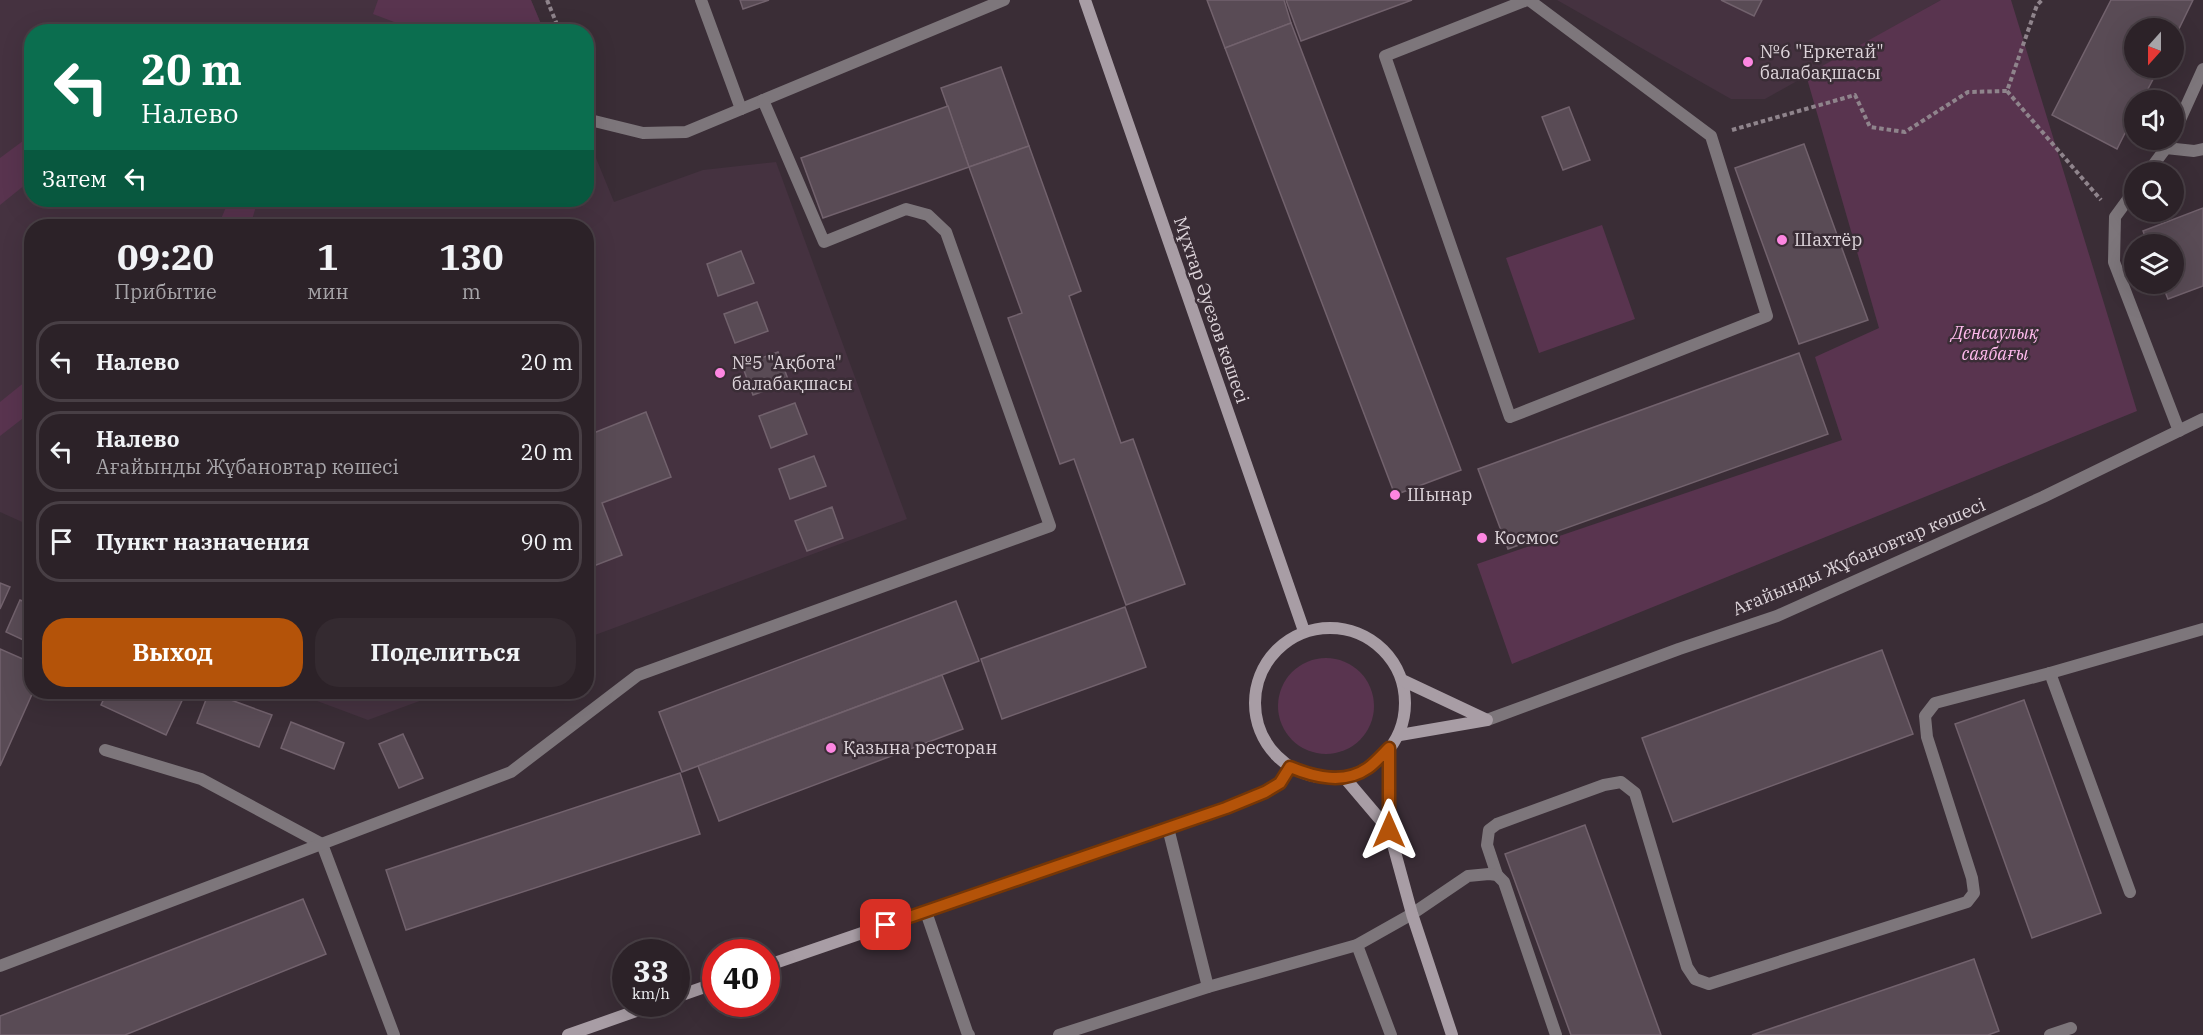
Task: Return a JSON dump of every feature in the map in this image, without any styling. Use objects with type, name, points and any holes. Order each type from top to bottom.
[{"type":"street","points":[[701,0],[741,109]]},
{"type":"street","points":[[594,121],[643,133],[686,132],[1004,0]]},
{"type":"street","name":"Мұхтар Әуезов көшесі","points":[[1085,0],[1304,631]]},
{"type":"street","points":[[1528,0],[1711,136],[1767,316],[1510,417],[1385,56],[1528,0]]},
{"type":"street","points":[[2184,111],[2203,69]]},
{"type":"street","points":[[0,966],[511,772],[638,675],[1050,526],[946,232],[928,215],[906,209],[824,242],[763,100]]},
{"type":"street","points":[[2184,148],[2194,151],[2203,149]]},
{"type":"street","points":[[2124,205],[2115,217],[2114,262],[2179,431]]},
{"type":"street","name":"Ағайынды Жұбановтар көшесі","points":[[1487,720],[1679,649],[1777,616],[2043,497],[2203,419]]},
{"type":"street","points":[[1328,627],[1339,628],[1371,639],[1389,655],[1402,680],[1406,707],[1400,735],[1367,769],[1344,777],[1316,777],[1290,767],[1272,752],[1260,732],[1254,700],[1261,670],[1280,646],[1304,631],[1328,627]]},
{"type":"street","points":[[1556,1035],[1504,882],[1497,875],[1486,845],[1489,830],[1604,784],[1621,782],[1635,793],[1687,967],[1695,978],[1709,984],[1967,902],[1974,893],[1972,878],[1927,737],[1925,716],[1935,703],[2203,629]]},
{"type":"street","points":[[2050,673],[2130,892]]},
{"type":"street","points":[[1402,680],[1487,720]]},
{"type":"street","points":[[1400,735],[1487,720]]},
{"type":"street","points":[[1389,748],[1389,830],[1412,914],[1452,1035]]},
{"type":"street","points":[[105,750],[201,779],[322,844],[394,1035]]},
{"type":"street","points":[[780,961],[1226,808],[1265,792],[1280,783],[1290,767]]},
{"type":"street","points":[[1344,777],[1389,830]]},
{"type":"street","points":[[1168,828],[1208,987]]},
{"type":"street","points":[[1059,1035],[1208,987],[1357,945],[1412,914],[1468,876],[1497,875]]},
{"type":"street","points":[[926,912],[966,1032],[969,1035]]},
{"type":"street","points":[[1357,945],[1391,1035]]},
{"type":"street","points":[[568,1035],[619,1017]]},
{"type":"street","points":[[2049,1035],[2072,1028]]},
{"type":"path","points":[[547,0],[557,24]]},
{"type":"path","points":[[2007,91],[2037,5],[2042,0]]},
{"type":"path","points":[[1711,136],[1855,95],[1870,127],[1905,132],[1968,92],[2007,91]]},
{"type":"path","points":[[2007,91],[2115,217]]},
{"type":"shaded area","name":"№5 \"Ақбота\" балабақшасы","points":[[0,0],[531,0],[541,24],[24,24],[24,207],[594,207],[594,153],[614,202],[703,170],[776,162],[907,519],[594,635],[594,219],[24,219],[24,523],[0,512]]},
{"type":"shaded area","name":"№6 \"Еркетай\" балабақшасы","points":[[1557,0],[1941,0],[1765,99],[1731,99]]},
{"type":"shaded area","points":[[312,699],[425,699],[368,720]]},
{"type":"green space","points":[[378,0],[531,0],[541,24],[399,24],[373,14]]},
{"type":"green space","name":"Денсаулық саябағы","points":[[1941,0],[2011,0],[2137,411],[1512,664],[1477,564],[1842,440],[1815,357],[1879,328],[1806,75]]},
{"type":"green space","points":[[24,140],[24,186],[0,205],[0,158]]},
{"type":"green space","points":[[226,207],[256,207],[252,219],[221,219]]},
{"type":"green space","points":[[1602,225],[1635,319],[1539,353],[1506,258]]},
{"type":"green space","points":[[24,383],[24,417],[0,436],[0,402]]},
{"type":"green space","points":[[1326,658],[1344,662],[1360,672],[1370,688],[1374,706],[1370,724],[1360,740],[1344,750],[1326,754],[1308,750],[1292,740],[1282,724],[1278,706],[1282,688],[1292,672],[1308,662]]},
{"type":"building","points":[[740,0],[769,0],[743,9]]},
{"type":"building","points":[[1207,0],[1284,0],[1291,23],[1225,48]]},
{"type":"building","points":[[1286,0],[1412,0],[1301,41]]},
{"type":"building","points":[[1721,0],[1762,0],[1754,16]]},
{"type":"building","points":[[2111,0],[2193,0],[2184,18],[2124,18],[2124,78],[2154,78],[2147,90],[2124,90],[2124,135],[2117,149],[2052,115]]},
{"type":"building","points":[[1291,23],[1461,470],[1395,495],[1225,48]]},
{"type":"building","points":[[1001,67],[1029,146],[969,167],[941,88]]},
{"type":"building","points":[[948,106],[969,167],[823,218],[801,158]]},
{"type":"building","points":[[1569,107],[1590,160],[1563,170],[1542,117]]},
{"type":"building","points":[[1804,144],[1868,320],[1799,344],[1735,168]]},
{"type":"building","points":[[1029,146],[1081,291],[1069,296],[1121,443],[1133,439],[1185,584],[1126,605],[1074,459],[1060,464],[1008,318],[1022,313],[969,167]]},
{"type":"building","points":[[2203,208],[2203,286],[2184,293],[2184,234],[2144,234],[2143,231],[2166,222],[2184,222],[2184,215]]},
{"type":"building","points":[[741,251],[754,283],[718,296],[707,264]]},
{"type":"building","points":[[2166,294],[2181,294],[2168,299]]},
{"type":"building","points":[[757,302],[768,331],[735,343],[724,314]]},
{"type":"building","points":[[778,352],[789,382],[753,395],[742,365]]},
{"type":"building","points":[[1799,353],[1828,434],[1508,549],[1478,469]]},
{"type":"building","points":[[795,403],[807,434],[771,448],[759,416]]},
{"type":"building","points":[[646,412],[671,477],[602,503],[622,555],[594,566],[594,433]]},
{"type":"building","points":[[814,456],[826,486],[790,499],[779,469]]},
{"type":"building","points":[[832,507],[843,538],[807,551],[795,521]]},
{"type":"building","points":[[0,583],[10,587],[0,609]]},
{"type":"building","points":[[20,600],[24,602],[24,640],[6,632]]},
{"type":"building","points":[[956,601],[979,661],[682,772],[659,712]]},
{"type":"building","points":[[1125,607],[1146,667],[1002,719],[981,659]]},
{"type":"building","points":[[0,649],[24,660],[24,699],[30,699],[0,766]]},
{"type":"building","points":[[1882,650],[1913,734],[1673,822],[1642,738]]},
{"type":"building","name":"Қазына ресторан","points":[[942,675],[963,729],[719,821],[698,766]]},
{"type":"building","points":[[104,699],[183,699],[166,735],[101,705]]},
{"type":"building","points":[[206,699],[228,699],[272,715],[259,747],[197,723]]},
{"type":"building","points":[[2024,700],[2101,913],[2032,938],[1955,724]]},
{"type":"building","points":[[291,722],[344,743],[334,769],[281,748]]},
{"type":"building","points":[[403,734],[423,778],[399,788],[379,744]]},
{"type":"building","points":[[680,773],[700,834],[406,930],[386,870]]},
{"type":"building","points":[[1585,825],[1661,1035],[1571,1035],[1505,854]]},
{"type":"building","points":[[303,899],[326,954],[125,1035],[0,1035],[0,1016]]},
{"type":"building","points":[[1974,959],[1999,1031],[1988,1035],[1752,1035]]},
{"type":"place","name":"№6 \"Еркетай\" балабақшасы","points":[[1748,62]]},
{"type":"place","name":"Шахтёр","points":[[1782,240]]},
{"type":"place","name":"№5 \"Ақбота\" балабақшасы","points":[[720,373]]},
{"type":"place","name":"Шынар","points":[[1395,495]]},
{"type":"place","name":"Космос","points":[[1482,538]]},
{"type":"place","name":"Қазына ресторан","points":[[831,748]]},
{"type":"route","points":[[886,925],[1226,808],[1265,792],[1280,783],[1290,767],[1316,777],[1344,777],[1367,769],[1389,748],[1389,830]]}]
